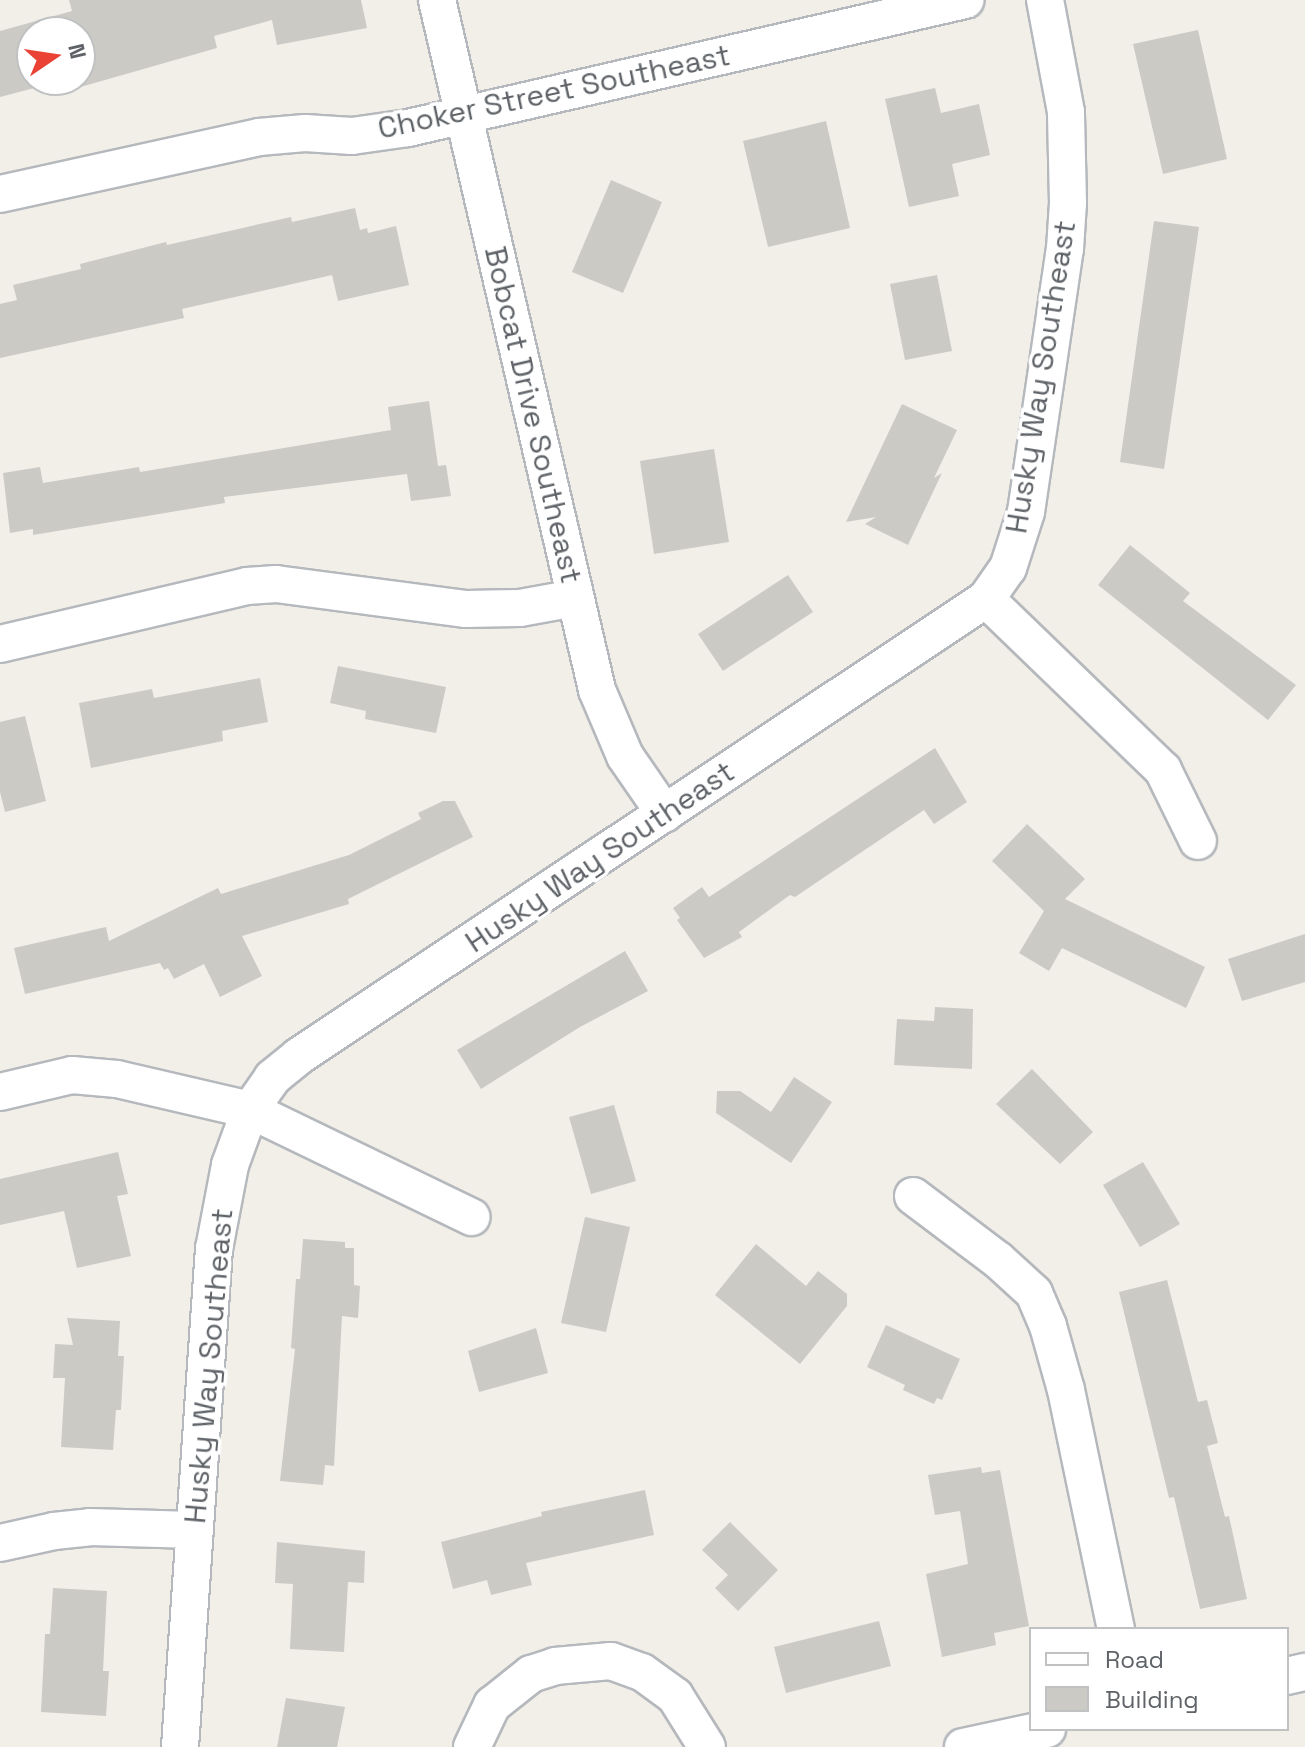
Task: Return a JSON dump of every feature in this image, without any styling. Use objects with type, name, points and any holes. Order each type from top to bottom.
[{"type":"street","name":"Bobcat Drive Southeast","points":[[437,0],[597,690],[609,723],[631,766],[665,814]]},
{"type":"street","name":"Choker Street Southeast","points":[[0,194],[259,137],[305,133],[352,136],[463,115],[965,0]]},
{"type":"street","name":"Husky Way Southeast","points":[[180,1747],[214,1249],[230,1165],[250,1110],[272,1078],[299,1056],[986,599],[1008,568],[1026,512],[1065,249],[1068,203],[1066,112],[1045,0]]},
{"type":"street","points":[[0,644],[247,586],[276,584],[466,609],[520,608],[575,598]]},
{"type":"street","points":[[986,599],[1163,770],[1198,841]]},
{"type":"street","points":[[0,1092],[72,1075],[117,1079],[250,1110],[471,1217]]},
{"type":"street","points":[[913,1196],[998,1260],[1034,1293],[1048,1326],[1066,1390],[1116,1627]]},
{"type":"street","points":[[0,1543],[90,1527],[194,1530]]},
{"type":"street","points":[[472,1747],[492,1705],[531,1674],[555,1666],[611,1661],[642,1672],[675,1696],[707,1747]]},
{"type":"street","points":[[963,1747],[1038,1731]]},
{"type":"building","points":[[69,0],[361,0],[367,28],[277,45],[272,20],[214,36],[217,48],[96,83],[96,16],[54,16],[72,11]]},
{"type":"building","points":[[16,27],[16,93],[0,97],[0,31]]},
{"type":"building","points":[[1198,30],[1227,159],[1163,174],[1133,44]]},
{"type":"building","points":[[935,88],[941,113],[979,104],[990,155],[952,164],[959,196],[909,207],[885,99]]},
{"type":"building","points":[[826,121],[850,228],[768,247],[743,141]]},
{"type":"building","points":[[611,180],[662,202],[623,293],[572,272]]},
{"type":"building","points":[[355,208],[360,230],[367,228],[368,233],[396,226],[409,285],[338,301],[332,275],[182,309],[184,318],[0,358],[0,304],[17,300],[13,285],[81,269],[80,264],[166,242],[167,245],[291,217],[292,222]]},
{"type":"building","points":[[1154,221],[1199,227],[1164,469],[1120,462]]},
{"type":"building","points":[[937,275],[952,351],[905,360],[890,284]]},
{"type":"building","points":[[429,401],[438,466],[446,465],[451,496],[411,501],[407,474],[224,497],[225,503],[33,535],[33,529],[10,533],[3,473],[40,467],[43,483],[139,467],[140,472],[391,430],[388,407]]},
{"type":"building","points":[[902,404],[957,430],[934,478],[942,473],[908,545],[865,524],[876,517],[846,522]]},
{"type":"building","points":[[714,449],[729,542],[654,554],[640,461]]},
{"type":"building","points":[[1130,545],[1190,593],[1183,601],[1296,685],[1268,720],[1098,585]]},
{"type":"building","points":[[788,575],[813,612],[723,671],[698,634]]},
{"type":"building","points":[[338,666],[446,687],[436,733],[365,719],[366,711],[330,703]]},
{"type":"building","points":[[260,678],[268,722],[222,731],[223,741],[91,768],[79,703],[152,689],[154,698]]},
{"type":"building","points":[[25,716],[46,801],[5,812],[0,792],[0,722]]},
{"type":"building","points":[[935,748],[967,802],[934,824],[924,810],[795,897],[790,895],[739,932],[742,937],[704,958],[677,920],[680,918],[673,908],[702,887],[709,897]]},
{"type":"building","points":[[443,801],[455,801],[473,837],[348,899],[349,904],[242,936],[262,976],[220,997],[204,964],[174,979],[168,968],[164,970],[160,963],[25,994],[14,948],[106,927],[109,941],[218,888],[221,894],[349,855],[421,819],[418,813]]},
{"type":"building","points":[[1027,824],[1085,879],[1065,899],[1205,967],[1186,1008],[1062,948],[1049,971],[1019,953],[1044,911],[992,861]]},
{"type":"building","points":[[1305,934],[1305,982],[1242,1001],[1228,959]]},
{"type":"building","points":[[625,951],[648,991],[580,1027],[481,1089],[457,1050]]},
{"type":"building","points":[[935,1007],[973,1009],[972,1069],[894,1065],[897,1019],[934,1021]]},
{"type":"building","points":[[1032,1069],[1093,1132],[1060,1164],[996,1104]]},
{"type":"building","points":[[794,1077],[832,1102],[791,1163],[716,1113],[717,1091],[740,1091],[771,1112]]},
{"type":"building","points":[[614,1105],[636,1181],[591,1194],[569,1117]]},
{"type":"building","points":[[118,1152],[128,1194],[117,1196],[131,1256],[77,1268],[64,1211],[0,1225],[0,1179]]},
{"type":"building","points":[[1143,1162],[1180,1224],[1140,1247],[1103,1185]]},
{"type":"building","points":[[585,1217],[630,1227],[606,1332],[561,1323]]},
{"type":"building","points":[[303,1239],[345,1242],[345,1248],[354,1248],[354,1285],[360,1286],[358,1318],[342,1316],[334,1466],[325,1465],[323,1485],[280,1481],[295,1349],[291,1348],[296,1279],[300,1279]]},
{"type":"building","points":[[756,1244],[806,1286],[818,1271],[847,1294],[847,1306],[800,1364],[715,1295]]},
{"type":"building","points":[[1167,1280],[1198,1402],[1207,1400],[1218,1443],[1207,1446],[1225,1517],[1229,1516],[1247,1599],[1200,1609],[1174,1497],[1169,1498],[1119,1292]]},
{"type":"building","points":[[67,1318],[120,1321],[118,1356],[124,1356],[121,1410],[116,1410],[113,1450],[61,1447],[65,1378],[53,1378],[55,1344],[73,1345]]},
{"type":"building","points":[[886,1325],[960,1359],[942,1400],[937,1398],[934,1404],[903,1390],[905,1385],[867,1367]]},
{"type":"building","points":[[536,1328],[548,1373],[479,1392],[468,1351]]},
{"type":"building","points":[[981,1467],[982,1473],[1000,1470],[1029,1626],[994,1633],[996,1645],[942,1657],[926,1574],[968,1564],[960,1511],[935,1515],[928,1475]]},
{"type":"building","points":[[645,1490],[654,1535],[526,1563],[532,1585],[491,1595],[487,1580],[453,1589],[441,1542],[542,1516],[541,1512]]},
{"type":"building","points":[[730,1522],[778,1570],[738,1611],[715,1588],[728,1575],[702,1550]]},
{"type":"building","points":[[277,1542],[365,1551],[364,1583],[348,1582],[344,1652],[290,1649],[293,1584],[275,1583]]},
{"type":"building","points":[[53,1588],[107,1591],[103,1671],[109,1671],[106,1716],[41,1712],[45,1634],[50,1634]]},
{"type":"building","points":[[879,1621],[891,1666],[786,1693],[774,1647]]},
{"type":"building","points":[[286,1698],[345,1707],[337,1747],[277,1747]]}]
